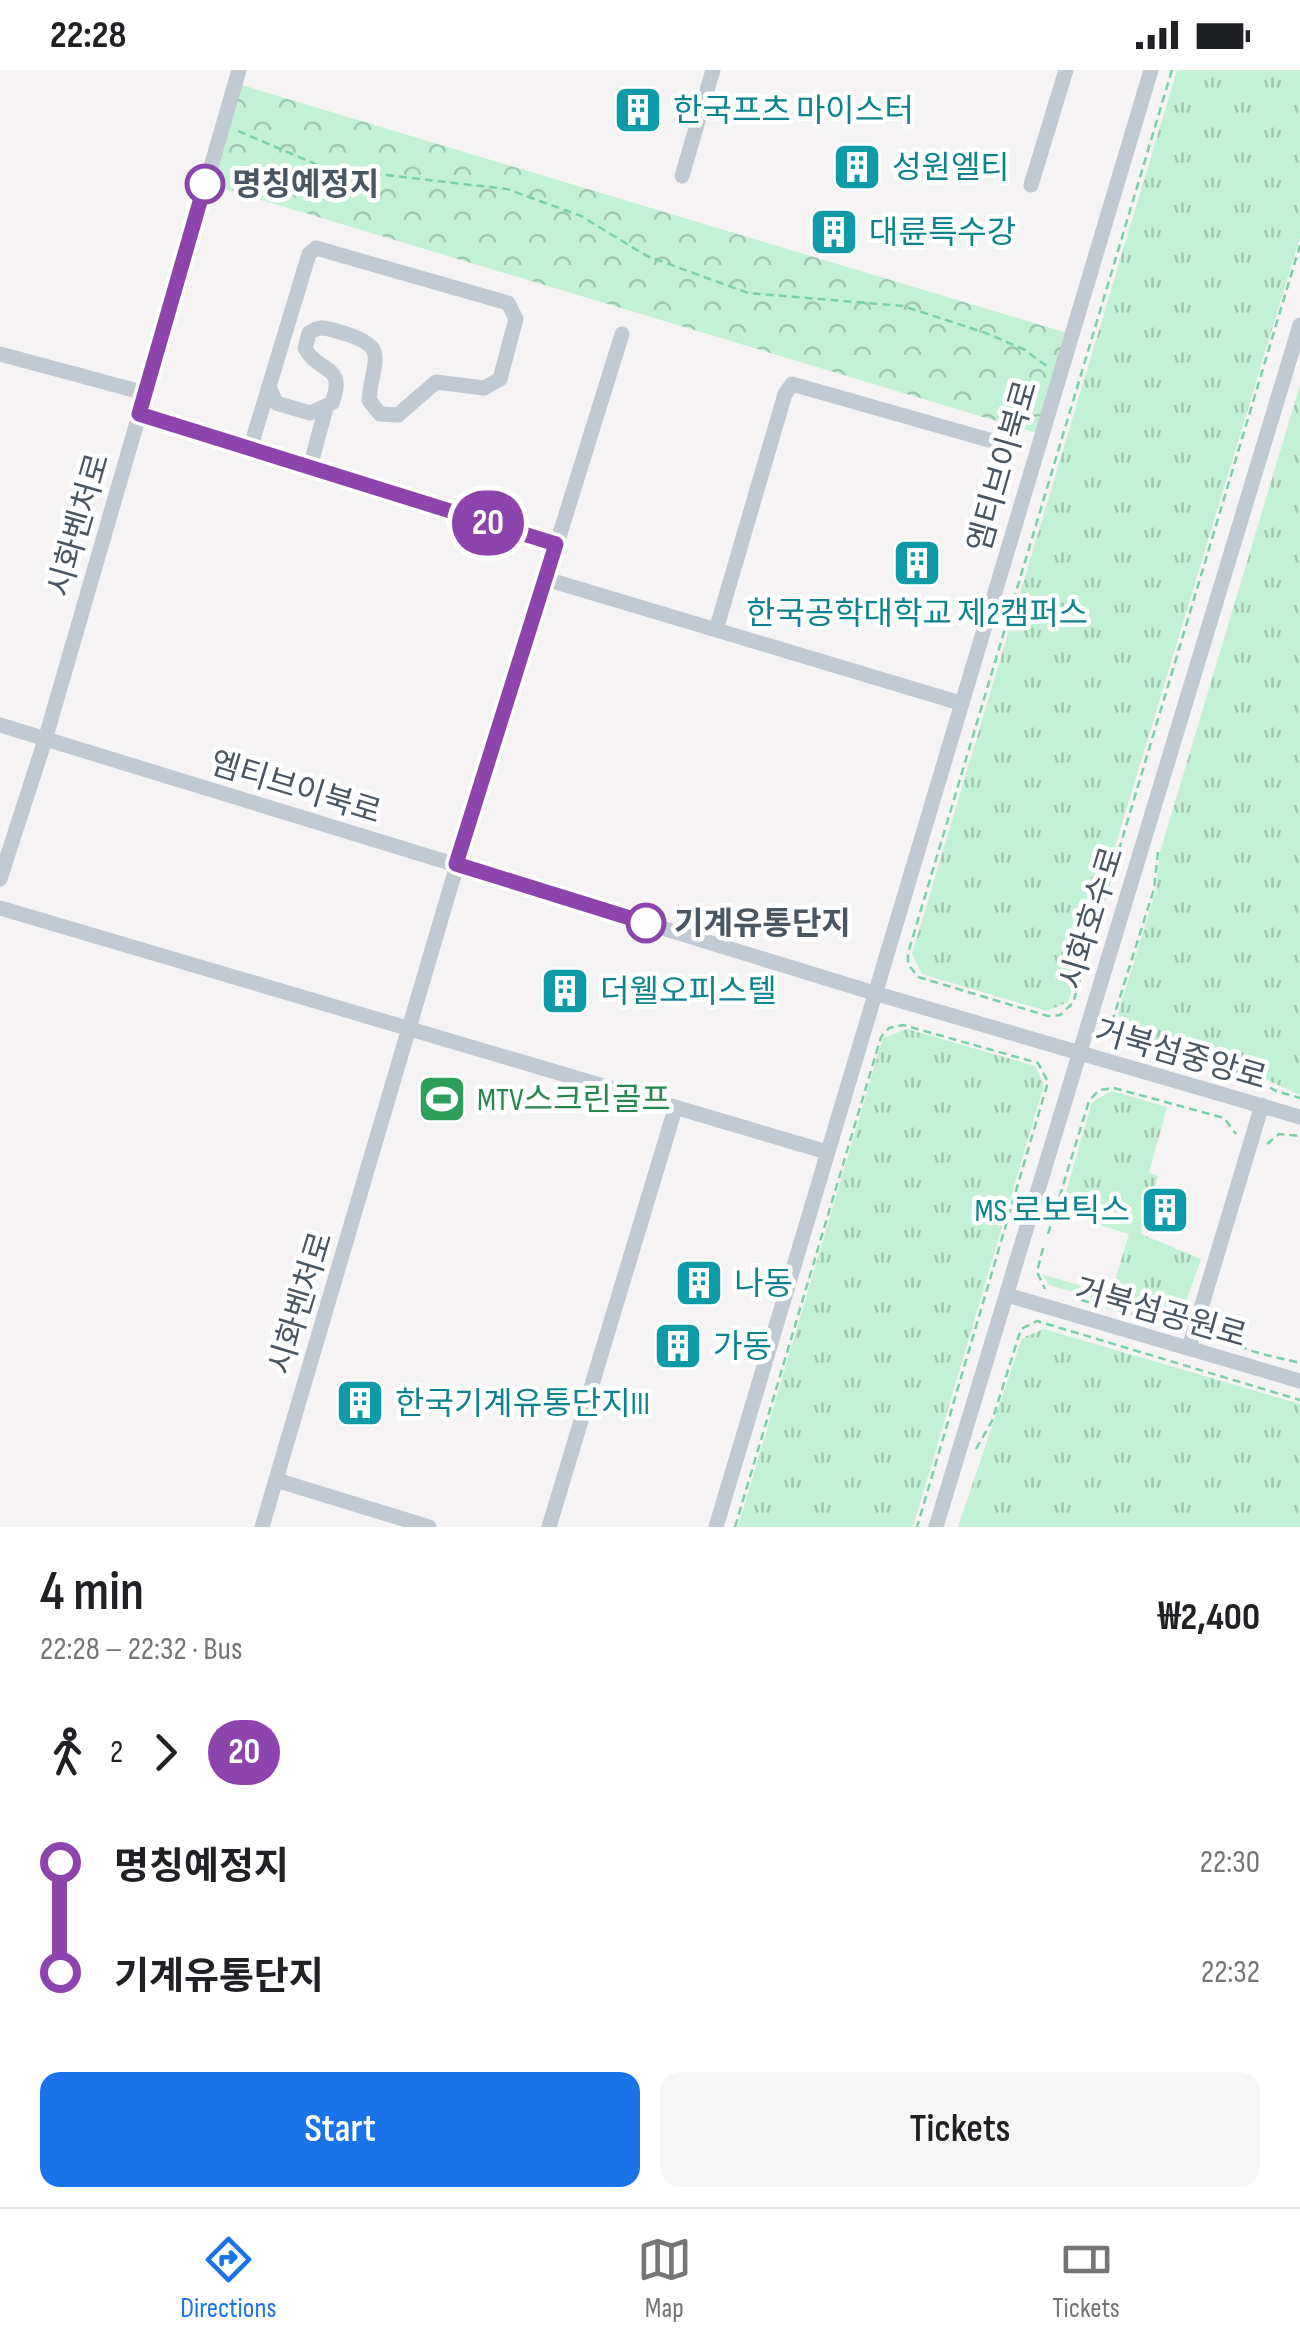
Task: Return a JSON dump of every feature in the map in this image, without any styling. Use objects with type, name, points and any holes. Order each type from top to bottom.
[{"type":"street","name":"시화벤처로","points":[[0,879],[45,740],[239,70]]},
{"type":"street","points":[[682,176],[714,70]]},
{"type":"street","points":[[1031,186],[1066,70]]},
{"type":"street","name":"엠티브이북로","points":[[716,1527],[1151,70]]},
{"type":"street","points":[[250,448],[309,254],[316,248],[508,303],[514,310],[516,319],[504,364],[494,384],[473,388],[436,382],[426,386],[406,412],[388,417],[373,408],[369,400],[377,364],[374,348],[360,338],[315,328],[305,348],[314,362],[330,367],[336,381],[310,467]]},
{"type":"street","name":"시화호수로","points":[[936,1527],[1300,325]]},
{"type":"street","name":"시화벤처로","points":[[262,1527],[456,864],[622,334]]},
{"type":"street","points":[[0,354],[145,394]]},
{"type":"street","points":[[716,630],[785,394],[792,384],[990,440]]},
{"type":"street","points":[[269,386],[276,403],[310,413],[326,408]]},
{"type":"street","points":[[139,414],[556,544]]},
{"type":"street","points":[[546,579],[960,703]]},
{"type":"street","name":"엠티브이북로","points":[[0,726],[874,993]]},
{"type":"street","points":[[0,908],[828,1152]]},
{"type":"street","name":"거북섬중앙로","points":[[874,993],[1300,1117]]},
{"type":"street","points":[[1188,1348],[1262,1106]]},
{"type":"street","points":[[549,1527],[675,1108]]},
{"type":"street","name":"거북섬공원로","points":[[1007,1295],[1300,1381]]},
{"type":"street","points":[[276,1480],[430,1527]]},
{"type":"path","points":[[1172,70],[906,952],[910,970],[923,982],[1050,1019],[1071,1007],[1300,246]]},
{"type":"path","points":[[222,127],[248,134],[325,168],[448,180],[538,198],[581,216],[648,256],[748,293],[878,302],[942,316],[1025,350],[1058,374]]},
{"type":"path","points":[[1158,850],[1154,889],[1113,1019],[1123,1039],[1246,1074],[1300,1098]]},
{"type":"path","points":[[1071,1007],[1077,1009]]},
{"type":"path","points":[[1106,1018],[1113,1019]]},
{"type":"path","points":[[912,1027],[913,1020]]},
{"type":"path","points":[[735,1527],[881,1033],[894,1026],[912,1027],[1038,1061],[1050,1083],[983,1316],[916,1527]]},
{"type":"path","points":[[1048,1234],[1092,1096],[1109,1085],[1224,1118],[1238,1140]]},
{"type":"path","points":[[1084,1094],[1092,1096]]},
{"type":"path","points":[[1263,1151],[1279,1134],[1300,1136]]},
{"type":"path","points":[[1043,1248],[1037,1272],[1046,1290]]},
{"type":"path","points":[[1066,1296],[1162,1322],[1175,1320],[1186,1310]]},
{"type":"path","points":[[1214,1314],[1220,1334],[1229,1342],[1300,1363]]},
{"type":"path","points":[[1014,1327],[1043,1323],[1300,1400]]},
{"type":"path","points":[[975,1451],[992,1422],[1021,1329]]},
{"type":"path","points":[[1216,1342],[1220,1334]]},
{"type":"green space","points":[[1177,70],[1300,70],[1300,237],[1068,1002],[1047,1011],[922,974],[912,954]]},
{"type":"green space","points":[[235,83],[1070,334],[1040,434],[205,183]]},
{"type":"green space","points":[[1300,385],[1300,1095],[1247,1071],[1130,1037],[1118,1014],[1156,890],[1160,852]]},
{"type":"green space","points":[[907,1029],[1035,1066],[1044,1085],[913,1527],[738,1527],[883,1038]]},
{"type":"green space","points":[[1112,1091],[1167,1107],[1149,1173],[1158,1176],[1141,1234],[1201,1259],[1184,1308],[1165,1318],[1049,1285],[1042,1274],[1111,1295],[1129,1234],[1060,1213],[1092,1102]]},
{"type":"green space","points":[[1044,1329],[1300,1404],[1300,1527],[958,1527],[1022,1338]]},
{"type":"bus line","name":"20","points":[[205,184],[139,414],[556,544],[456,864],[646,923]]},
{"type":"place","name":"한국프츠 마이스터","points":[[638,110]]},
{"type":"place","name":"성원엘티","points":[[857,167]]},
{"type":"place","name":"명칭예정지","points":[[205,184]]},
{"type":"place","name":"대륜특수강","points":[[834,232]]},
{"type":"place","name":"한국공학대학교 제2캠퍼스","points":[[917,563]]},
{"type":"place","name":"기계유통단지","points":[[646,923]]},
{"type":"place","name":"더웰오피스텔","points":[[565,991]]},
{"type":"place","name":"MTV스크린골프","points":[[442,1099]]},
{"type":"place","name":"MS 로보틱스","points":[[1165,1210]]},
{"type":"place","name":"나동","points":[[699,1283]]},
{"type":"place","name":"가동","points":[[678,1346]]},
{"type":"place","name":"한국기계유통단지III","points":[[360,1403]]}]
